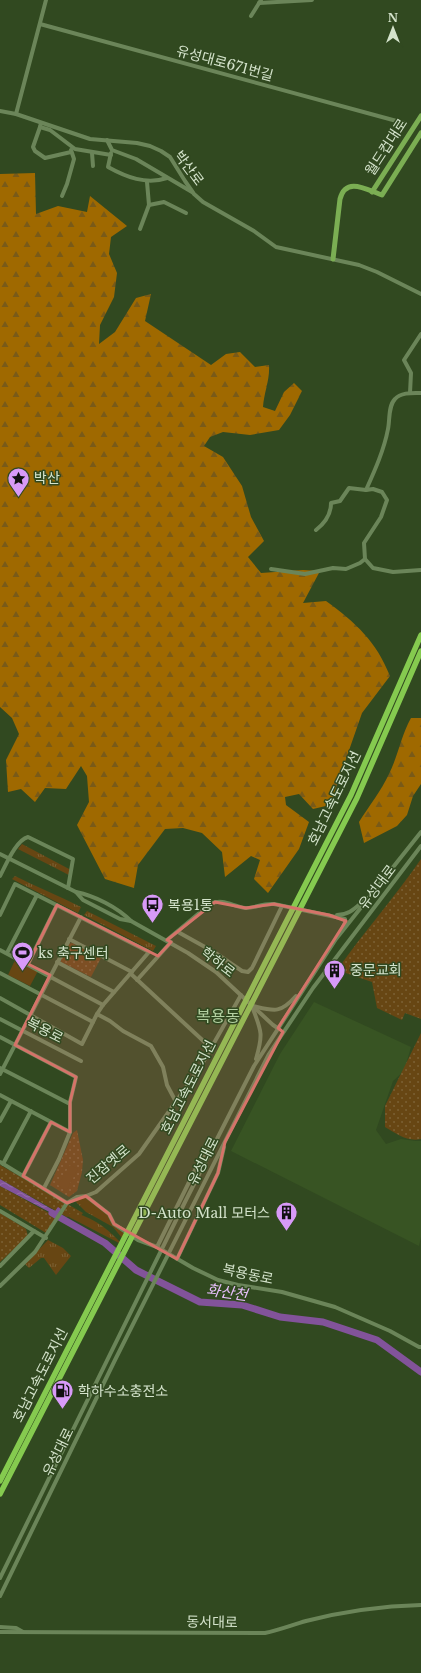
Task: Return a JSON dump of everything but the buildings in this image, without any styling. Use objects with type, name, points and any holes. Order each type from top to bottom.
[{"type":"highway","name":"호남고속도로지선","points":[[0,1481],[243,1020],[292,910],[351,795],[421,635]]},
{"type":"highway","name":"호남고속도로지선","points":[[132,1230],[238,1016],[258,984],[298,912],[357,798],[421,651]]},
{"type":"highway","name":"호남고속도로지선","points":[[0,1494],[102,1288]]},
{"type":"main road","name":"월드컵대로","points":[[421,116],[372,192],[382,195],[421,133]]},
{"type":"main road","points":[[333,259],[341,195],[344,190],[352,186],[360,186],[372,192]]},
{"type":"street","points":[[16,114],[46,0]]},
{"type":"street","points":[[251,16],[260,2],[312,0]]},
{"type":"street","name":"유성대로671번길","points":[[40,24],[404,123]]},
{"type":"street","name":"박산로","points":[[0,111],[16,114],[41,125],[90,139],[137,144],[161,151],[170,158],[194,194],[209,205],[254,231],[276,247],[359,265],[377,272],[421,294]]},
{"type":"street","points":[[71,152],[45,158],[35,151],[33,147],[41,125],[75,149],[111,155]]},
{"type":"street","points":[[107,140],[112,150],[108,167],[121,174],[147,182],[168,178]]},
{"type":"street","points":[[62,196],[74,159],[70,146]]},
{"type":"street","points":[[112,150],[136,159],[194,194]]},
{"type":"street","points":[[92,152],[93,166]]},
{"type":"street","points":[[140,229],[149,205],[147,182]]},
{"type":"street","points":[[149,205],[164,202],[186,213]]},
{"type":"street","points":[[410,393],[411,372],[404,360],[421,334]]},
{"type":"street","points":[[366,490],[383,449],[392,403],[395,398],[401,394],[421,393]]},
{"type":"street","points":[[316,530],[323,525],[327,519],[331,510],[331,503],[340,502],[349,488],[366,490],[373,489],[382,492],[387,500],[380,517],[364,543],[365,559],[369,565],[375,569],[393,572],[421,570]]},
{"type":"street","points":[[272,569],[305,574],[333,568],[346,569],[360,563],[365,559]]},
{"type":"street","name":"유성대로","points":[[0,1578],[254,1066],[336,940],[421,832]]},
{"type":"street","points":[[0,876],[22,840],[28,837],[73,858],[68,888]]},
{"type":"street","name":"유성대로","points":[[0,1596],[173,1244],[269,1054],[313,988],[421,846]]},
{"type":"street","name":"학하로","points":[[0,854],[76,892],[83,900],[120,919],[131,921],[169,941],[216,972],[252,1006],[283,1032]]},
{"type":"street","points":[[0,915],[15,884],[149,952],[103,1005],[82,1044],[0,998]]},
{"type":"street","points":[[7,953],[37,895]]},
{"type":"street","points":[[329,915],[348,914],[370,896]]},
{"type":"street","points":[[137,980],[178,932],[210,904],[215,902],[226,902],[246,908],[265,903],[341,918],[346,921],[336,940]]},
{"type":"street","points":[[28,964],[57,905]]},
{"type":"street","points":[[178,932],[214,952],[242,971],[248,972],[252,968],[282,906]]},
{"type":"street","points":[[0,1074],[1,1068],[15,1045],[80,917]]},
{"type":"street","points":[[69,940],[131,973],[211,1048]]},
{"type":"street","points":[[0,950],[48,974],[49,977],[103,1005]]},
{"type":"street","points":[[57,962],[114,992]]},
{"type":"street","points":[[0,974],[93,1022]]},
{"type":"street","points":[[252,1006],[277,1011],[288,1005],[304,987]]},
{"type":"street","name":"진잠옛로","points":[[66,1204],[77,1196],[86,1196],[101,1189],[139,1154],[201,1066],[241,995]]},
{"type":"street","points":[[252,1006],[262,1032],[261,1042],[254,1066]]},
{"type":"street","points":[[97,1014],[110,1021],[123,1031],[151,1046],[163,1067],[167,1085],[176,1102]]},
{"type":"street","name":"복용로","points":[[0,1019],[81,1060]]},
{"type":"street","points":[[0,1037],[76,1077],[70,1104],[70,1132],[59,1159],[44,1188]]},
{"type":"street","points":[[1,1068],[70,1104]]},
{"type":"street","points":[[0,1095],[70,1132]]},
{"type":"street","points":[[0,1121],[11,1101]]},
{"type":"street","points":[[0,1286],[35,1252],[47,1236],[66,1204],[44,1188],[2,1163],[31,1111]]},
{"type":"street","points":[[23,1176],[51,1122]]},
{"type":"street","points":[[157,1247],[200,1160],[221,1131]]},
{"type":"street","points":[[177,1259],[218,1173],[222,1162],[225,1142]]},
{"type":"street","name":"복용동로","points":[[86,1196],[109,1214],[114,1224],[138,1240],[157,1247],[218,1280],[238,1285],[282,1292],[335,1307],[390,1331],[421,1347]]},
{"type":"street","points":[[0,1211],[34,1231],[47,1236]]},
{"type":"street","points":[[0,1266],[34,1231]]},
{"type":"street","name":"동서대로","points":[[0,1632],[265,1633],[307,1621],[372,1609],[421,1605]]},
{"type":"street","points":[[0,1627],[16,1628],[24,1632]]},
{"type":"highlighted area","points":[[215,902],[246,908],[274,904],[329,915],[346,921],[278,1028],[283,1032],[225,1142],[218,1173],[177,1259],[114,1224],[109,1214],[86,1196],[67,1203],[23,1176],[51,1122],[70,1132],[70,1102],[76,1077],[15,1045],[50,975],[28,964],[57,905],[158,956],[171,942],[167,940]]},
{"type":"shaded area","points":[[314,1002],[411,1047],[404,1071],[393,1081],[376,1130],[386,1144],[401,1139],[421,1141],[421,1237],[419,1246],[231,1151],[280,1054]]},
{"type":"green space","points":[[35,173],[36,214],[58,206],[87,212],[90,196],[127,226],[111,237],[109,254],[117,273],[114,297],[100,325],[99,344],[115,332],[136,298],[151,294],[145,321],[211,365],[226,354],[240,352],[255,367],[269,365],[269,376],[263,407],[275,411],[284,392],[294,383],[302,391],[290,415],[279,430],[250,435],[223,432],[210,437],[204,446],[223,457],[242,486],[251,517],[264,541],[248,557],[261,573],[303,570],[320,571],[303,603],[326,601],[347,617],[372,643],[390,676],[362,713],[330,805],[313,809],[299,794],[285,797],[286,805],[309,822],[299,849],[268,893],[254,879],[260,860],[251,856],[225,877],[222,852],[202,833],[183,828],[165,829],[138,865],[134,888],[105,879],[77,825],[89,802],[87,776],[81,766],[66,789],[45,788],[35,802],[21,789],[8,792],[6,760],[19,734],[12,718],[0,707],[0,174]]},
{"type":"green space","points":[[411,718],[421,718],[421,784],[413,796],[407,815],[397,826],[364,843],[359,822],[389,774]]},
{"type":"green space","points":[[22,844],[71,870],[69,875],[18,849]]},
{"type":"green space","points":[[421,859],[421,1019],[405,1013],[402,1020],[377,1008],[372,982],[337,970]]},
{"type":"green space","points":[[15,876],[81,907],[78,913],[12,879]]},
{"type":"green space","points":[[87,911],[156,946],[153,951],[84,915]]},
{"type":"green space","points":[[72,943],[101,958],[91,977],[61,962],[68,944]]},
{"type":"green space","name":"ks 축구센터","points":[[15,960],[38,971],[30,986],[8,975]]},
{"type":"green space","points":[[421,1033],[421,1139],[416,1140],[402,1137],[385,1127],[385,1106]]},
{"type":"green space","points":[[77,1130],[83,1160],[82,1172],[77,1191],[69,1197],[50,1185],[73,1133]]},
{"type":"green space","points":[[0,1165],[83,1213],[80,1217],[70,1213],[67,1217],[0,1179]]},
{"type":"green space","points":[[70,1165],[78,1169],[66,1191],[58,1185]]},
{"type":"green space","points":[[0,1186],[56,1217],[46,1233],[0,1205]]},
{"type":"green space","points":[[85,1197],[108,1215],[112,1224],[124,1233],[122,1238],[113,1227],[86,1212],[76,1202],[77,1199]]},
{"type":"green space","points":[[67,1211],[96,1222],[120,1242],[119,1243],[65,1215]]},
{"type":"green space","points":[[0,1213],[26,1229],[28,1236],[0,1262]]},
{"type":"green space","points":[[48,1240],[63,1248],[71,1256],[56,1275],[44,1258],[41,1258],[29,1268],[25,1264]]},
{"type":"water","points":[[0,1179],[55,1211],[58,1207],[61,1209],[57,1216],[0,1186]]},
{"type":"waterway","name":"화산천","points":[[52,1213],[105,1243],[136,1270],[200,1302],[242,1305],[280,1317],[323,1322],[377,1340],[421,1372]]},
{"type":"place","name":"박산","points":[[18,498]]},
{"type":"place","name":"복용1통","points":[[152,924]]},
{"type":"place","name":"ks 축구센터","points":[[23,972]]},
{"type":"place","name":"중문교회","points":[[335,990]]},
{"type":"place","name":"D-Auto Mall 모터스","points":[[286,1232]]},
{"type":"place","name":"학하수소충전소","points":[[63,1410]]},
{"type":"district","name":"복용동","points":[[218,1016]]}]
